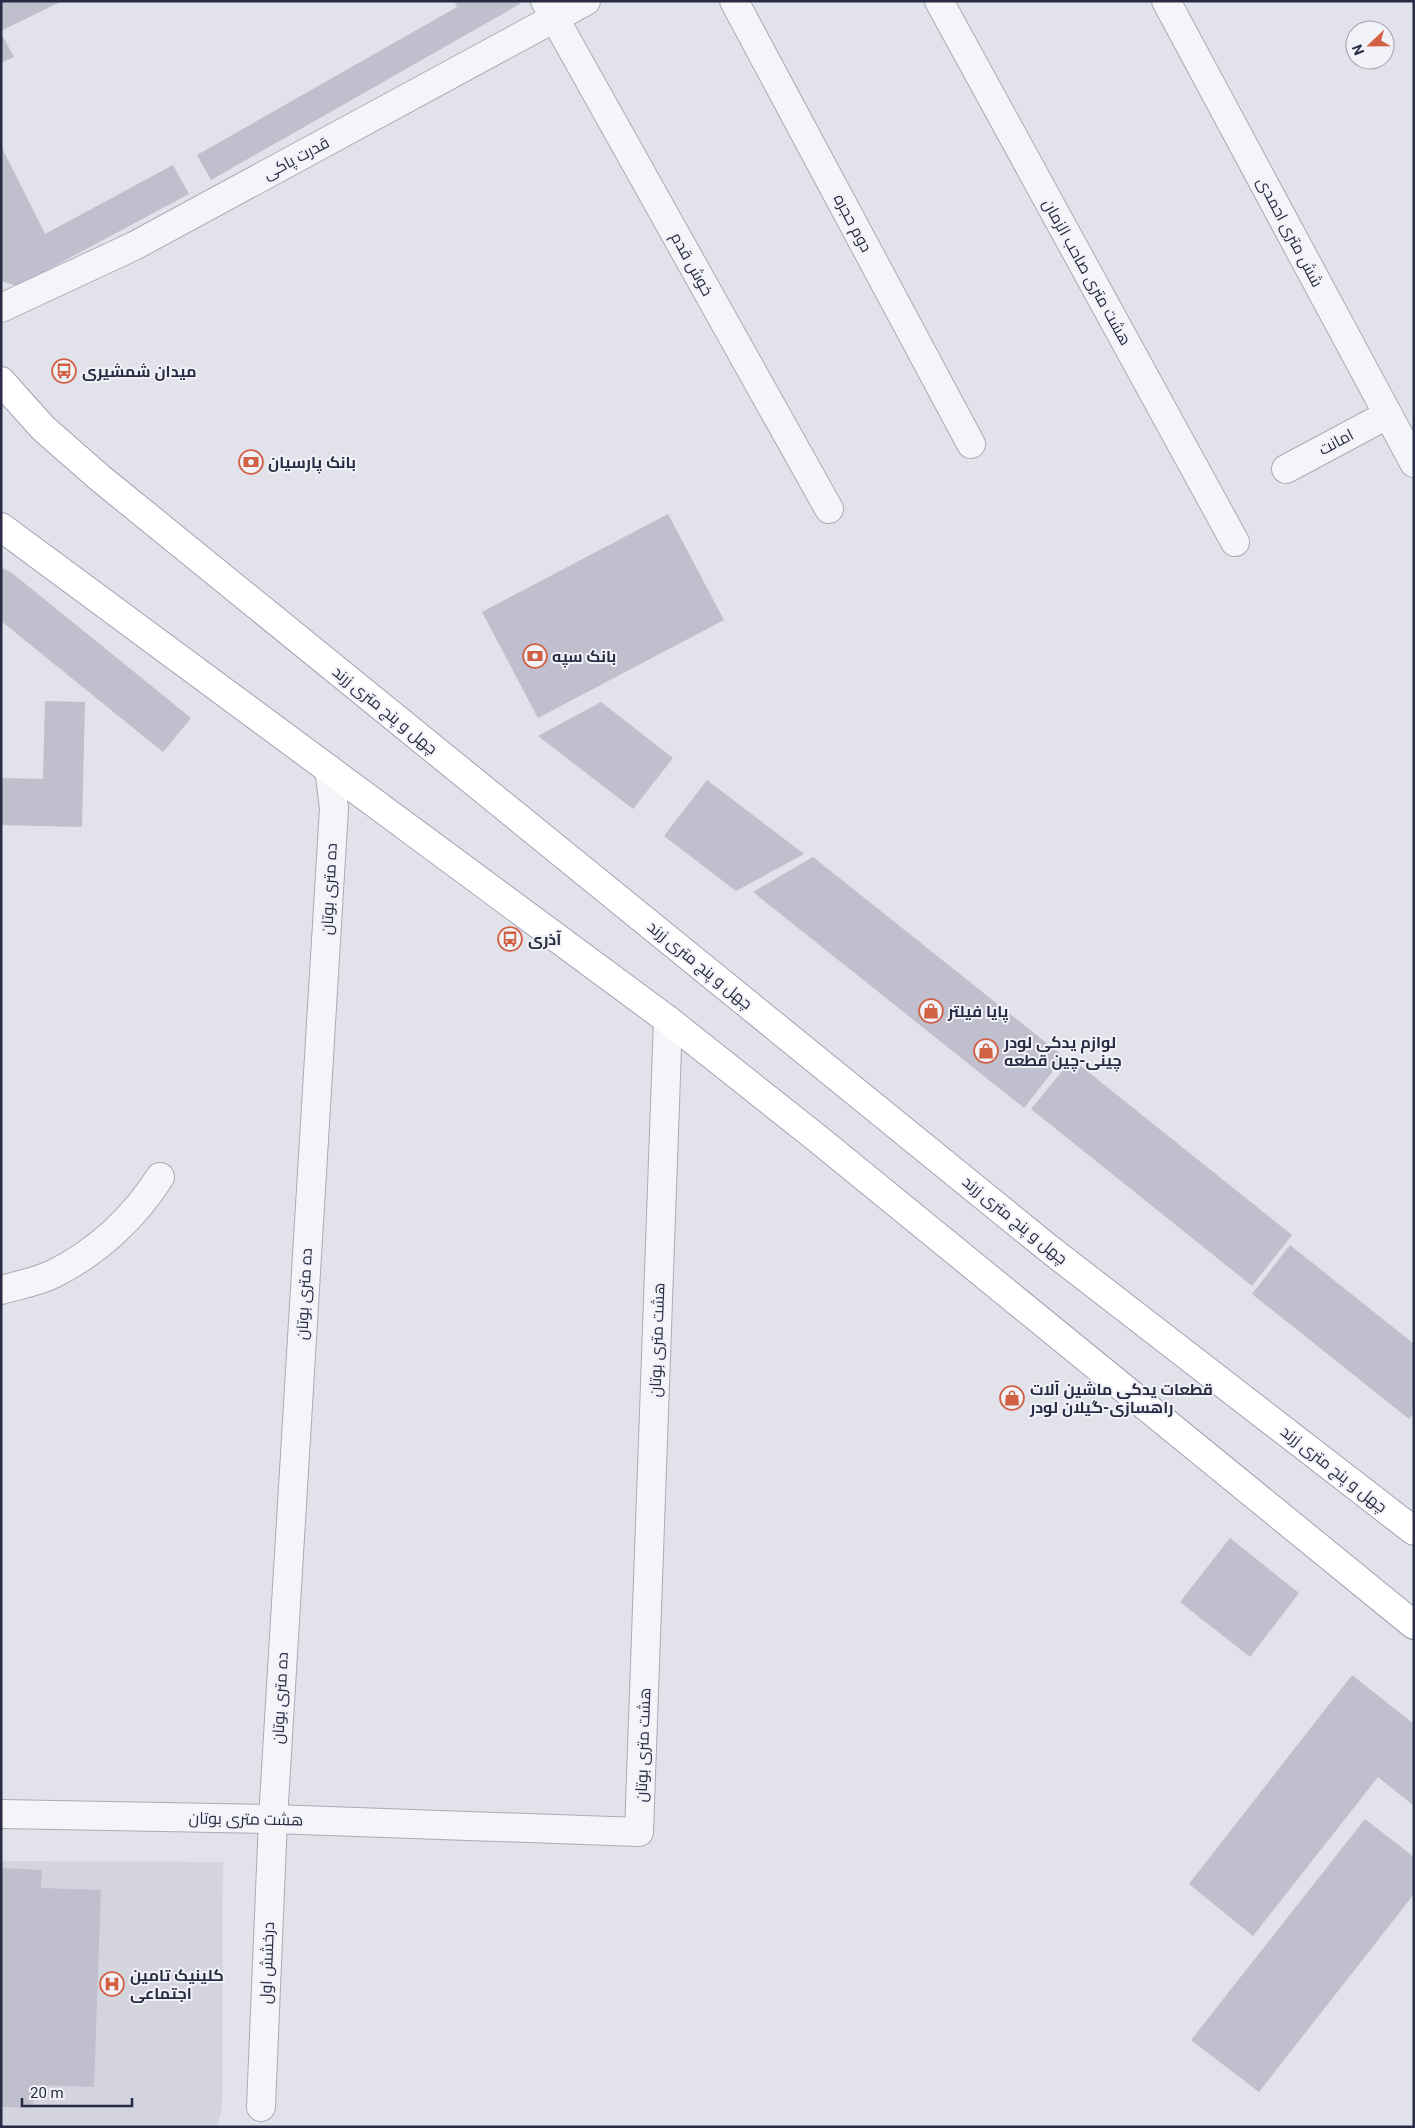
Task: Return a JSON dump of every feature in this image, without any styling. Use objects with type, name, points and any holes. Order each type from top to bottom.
[{"type":"main road","name":"چهل و پنج متری زرند","points":[[1,381],[44,428],[100,478],[1048,1248],[1414,1531]]},
{"type":"main road","points":[[1,400],[44,428]]},
{"type":"main road","points":[[1,527],[668,1020],[826,1145],[1414,1625]]},
{"type":"street","name":"قدرت پاکی","points":[[1,308],[134,246],[550,10],[586,1]]},
{"type":"street","name":"دوم حجره","points":[[734,1],[971,444]]},
{"type":"street","name":"هشت متری صاحب الزمان","points":[[939,1],[1235,542]]},
{"type":"street","name":"شش متری احمدی","points":[[1166,1],[1414,464]]},
{"type":"street","name":"خوش قدم","points":[[550,10],[828,509]]},
{"type":"street","name":"امانت","points":[[1286,469],[1387,415]]},
{"type":"street","name":"ده متری بوتان","points":[[273,1819],[334,808],[329,768]]},
{"type":"street","name":"هشت متری بوتان","points":[[1,1814],[273,1819],[640,1832],[668,1020]]},
{"type":"street","points":[[1,1290],[52,1275],[76,1260],[110,1236],[146,1199],[160,1178]]},
{"type":"street","name":"درخشش اول","points":[[261,2107],[273,1819]]},
{"type":"shaded area","name":"کلینیک تامین اجتماعی","points":[[1,1861],[223,1862],[222,2106],[217,2127],[1,2127]]},
{"type":"building","points":[[1,1],[62,1],[1,31]]},
{"type":"building","points":[[454,1],[518,1],[520,4],[211,180],[197,155],[457,7]]},
{"type":"building","points":[[1,33],[14,57],[1,63]]},
{"type":"building","points":[[1,146],[45,234],[173,165],[189,194],[17,286],[1,281]]},
{"type":"building","points":[[668,514],[724,620],[538,718],[482,612]]},
{"type":"building","points":[[1,567],[12,573],[191,718],[163,752],[1,621]]},
{"type":"building","points":[[45,701],[85,702],[82,827],[1,825],[1,778],[43,779]]},
{"type":"building","points":[[601,702],[673,758],[633,809],[538,736]]},
{"type":"building","points":[[707,780],[804,854],[736,891],[664,836]]},
{"type":"building","points":[[813,857],[1064,1057],[1024,1108],[753,892]]},
{"type":"building","points":[[1072,1059],[1292,1235],[1252,1286],[1031,1109]]},
{"type":"building","points":[[1290,1245],[1414,1344],[1414,1414],[1409,1419],[1252,1294]]},
{"type":"building","points":[[1230,1538],[1299,1593],[1250,1657],[1180,1602]]},
{"type":"building","points":[[1352,1675],[1414,1724],[1414,1806],[1378,1777],[1253,1936],[1189,1884]]},
{"type":"building","points":[[1365,1819],[1414,1857],[1414,1894],[1259,2092],[1191,2040]]},
{"type":"building","points":[[1,1868],[42,1870],[41,1888],[101,1890],[94,2087],[34,2085],[33,2108],[1,2107]]},
{"type":"place","name":"میدان شمشیری","points":[[64,371]]},
{"type":"place","name":"بانک پارسیان","points":[[251,462]]},
{"type":"place","name":"بانک سپه","points":[[535,656]]},
{"type":"place","name":"آذری","points":[[510,939]]},
{"type":"place","name":"پایا فیلتر","points":[[931,1011]]},
{"type":"place","name":"لوازم یدکی لودر چینی-چین قطعه","points":[[986,1051]]},
{"type":"place","name":"قطعات یدکی ماشین آلات راهسازی-گیلان لودر","points":[[1012,1398]]},
{"type":"place","name":"کلینیک تامین اجتماعی","points":[[112,1984]]}]
